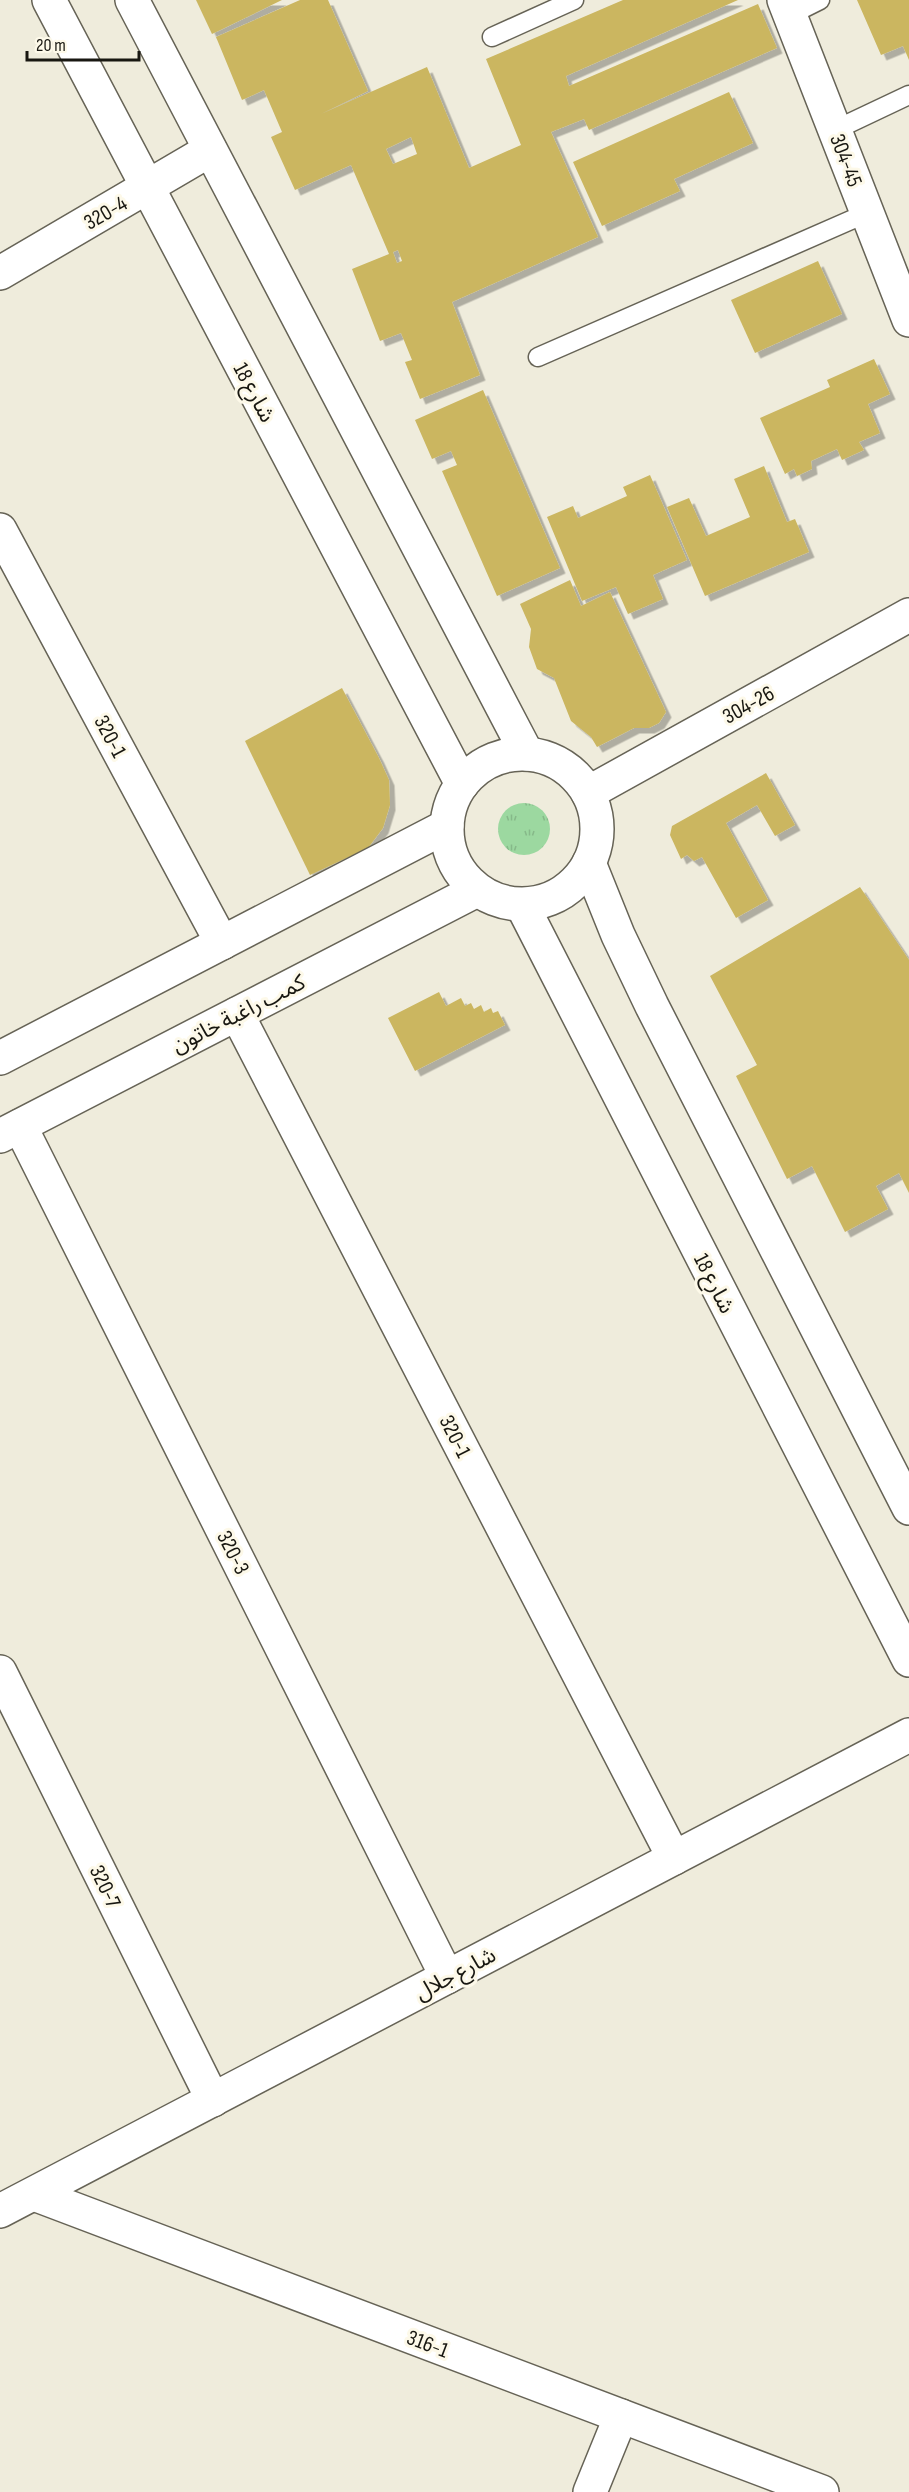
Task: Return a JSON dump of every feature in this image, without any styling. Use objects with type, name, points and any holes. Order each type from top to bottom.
[{"type":"street","name":"شارع 18","points":[[49,0],[462,783]]},
{"type":"street","points":[[132,0],[527,754]]},
{"type":"street","name":"304-45","points":[[787,7],[909,320]]},
{"type":"street","name":"320-4","points":[[0,273],[210,150]]},
{"type":"street","name":"320-1","points":[[0,530],[222,943]]},
{"type":"street","name":"304-26","points":[[588,793],[909,615]]},
{"type":"street","points":[[527,754],[545,758],[563,766],[577,778],[588,793],[597,828],[590,863],[578,880],[562,894],[543,902],[522,905],[491,899],[464,878],[454,862],[448,845],[447,826],[449,811],[462,783],[475,770],[491,760],[508,755],[527,754]]},
{"type":"street","points":[[2,1051],[222,943],[447,826]]},
{"type":"street","points":[[590,863],[618,935],[652,1006],[909,1508]]},
{"type":"street","name":"كمب راغبة خاتون","points":[[10,1131],[477,890]]},
{"type":"street","name":"شارع 18","points":[[522,905],[909,1660]]},
{"type":"street","name":"320-1","points":[[237,1014],[674,1858]]},
{"type":"street","name":"320-3","points":[[10,1131],[447,1977]]},
{"type":"street","name":"320-7","points":[[0,1672],[213,2100]]},
{"type":"street","name":"شارع جلال","points":[[0,2211],[909,1735]]},
{"type":"street","name":"316-1","points":[[34,2194],[822,2492]]},
{"type":"street","points":[[590,2492],[621,2416]]},
{"type":"lane","points":[[492,37],[574,0]]},
{"type":"lane","points":[[787,7],[820,0]]},
{"type":"lane","points":[[835,130],[909,95]]},
{"type":"lane","points":[[538,357],[867,213]]},
{"type":"green space","points":[[519,803],[529,803],[538,807],[546,815],[550,829],[546,843],[538,851],[529,855],[519,855],[510,851],[502,843],[498,834],[498,824],[502,815],[510,807]]},
{"type":"building","points":[[196,0],[282,0],[212,34]]},
{"type":"building","points":[[300,0],[328,0],[368,91],[321,114],[427,67],[469,168],[521,145],[486,59],[623,0],[738,0],[566,76],[569,86],[758,4],[777,48],[589,130],[584,119],[551,132],[598,237],[452,302],[480,375],[420,399],[405,362],[412,360],[401,333],[380,341],[352,269],[389,254],[351,165],[295,190],[271,137],[282,132],[264,90],[242,100],[216,37]],"holes":[[[411,137],[417,154],[393,164],[386,149]],[[398,250],[402,261],[397,263],[393,252]]]},
{"type":"building","points":[[857,0],[909,0],[909,60],[903,46],[881,55]]},
{"type":"building","points":[[729,92],[753,143],[674,179],[680,191],[602,226],[573,162]]},
{"type":"building","points":[[818,261],[842,314],[755,353],[731,300]]},
{"type":"building","points":[[874,359],[890,394],[868,404],[880,433],[859,442],[864,450],[842,460],[837,449],[811,461],[812,469],[797,476],[794,469],[785,474],[760,418],[830,387],[827,380]]},
{"type":"building","points":[[483,390],[560,568],[497,596],[442,471],[457,465],[451,451],[432,459],[415,420]]},
{"type":"building","points":[[764,466],[787,522],[795,519],[809,552],[705,596],[667,507],[689,498],[706,536],[750,517],[734,479]]},
{"type":"building","points":[[650,475],[687,560],[653,575],[663,599],[628,614],[616,587],[582,601],[547,517],[573,506],[578,518],[627,496],[623,487]]},
{"type":"building","points":[[570,580],[581,606],[610,592],[666,712],[659,723],[649,728],[634,728],[597,747],[591,737],[571,721],[554,678],[537,669],[529,647],[531,629],[520,604]]},
{"type":"building","points":[[342,688],[389,780],[390,805],[383,828],[368,848],[310,875],[245,741]]},
{"type":"building","points":[[766,773],[795,825],[775,836],[757,805],[726,823],[768,900],[736,918],[702,857],[694,861],[687,855],[681,859],[670,835],[672,826]]},
{"type":"building","points":[[860,887],[909,960],[909,1193],[899,1173],[876,1186],[888,1209],[845,1232],[812,1166],[787,1179],[736,1076],[757,1065],[710,976]]},
{"type":"building","points":[[439,992],[446,1006],[461,998],[465,1006],[471,1003],[474,1009],[481,1005],[484,1012],[491,1008],[493,1013],[498,1011],[505,1025],[415,1071],[388,1018]]}]
